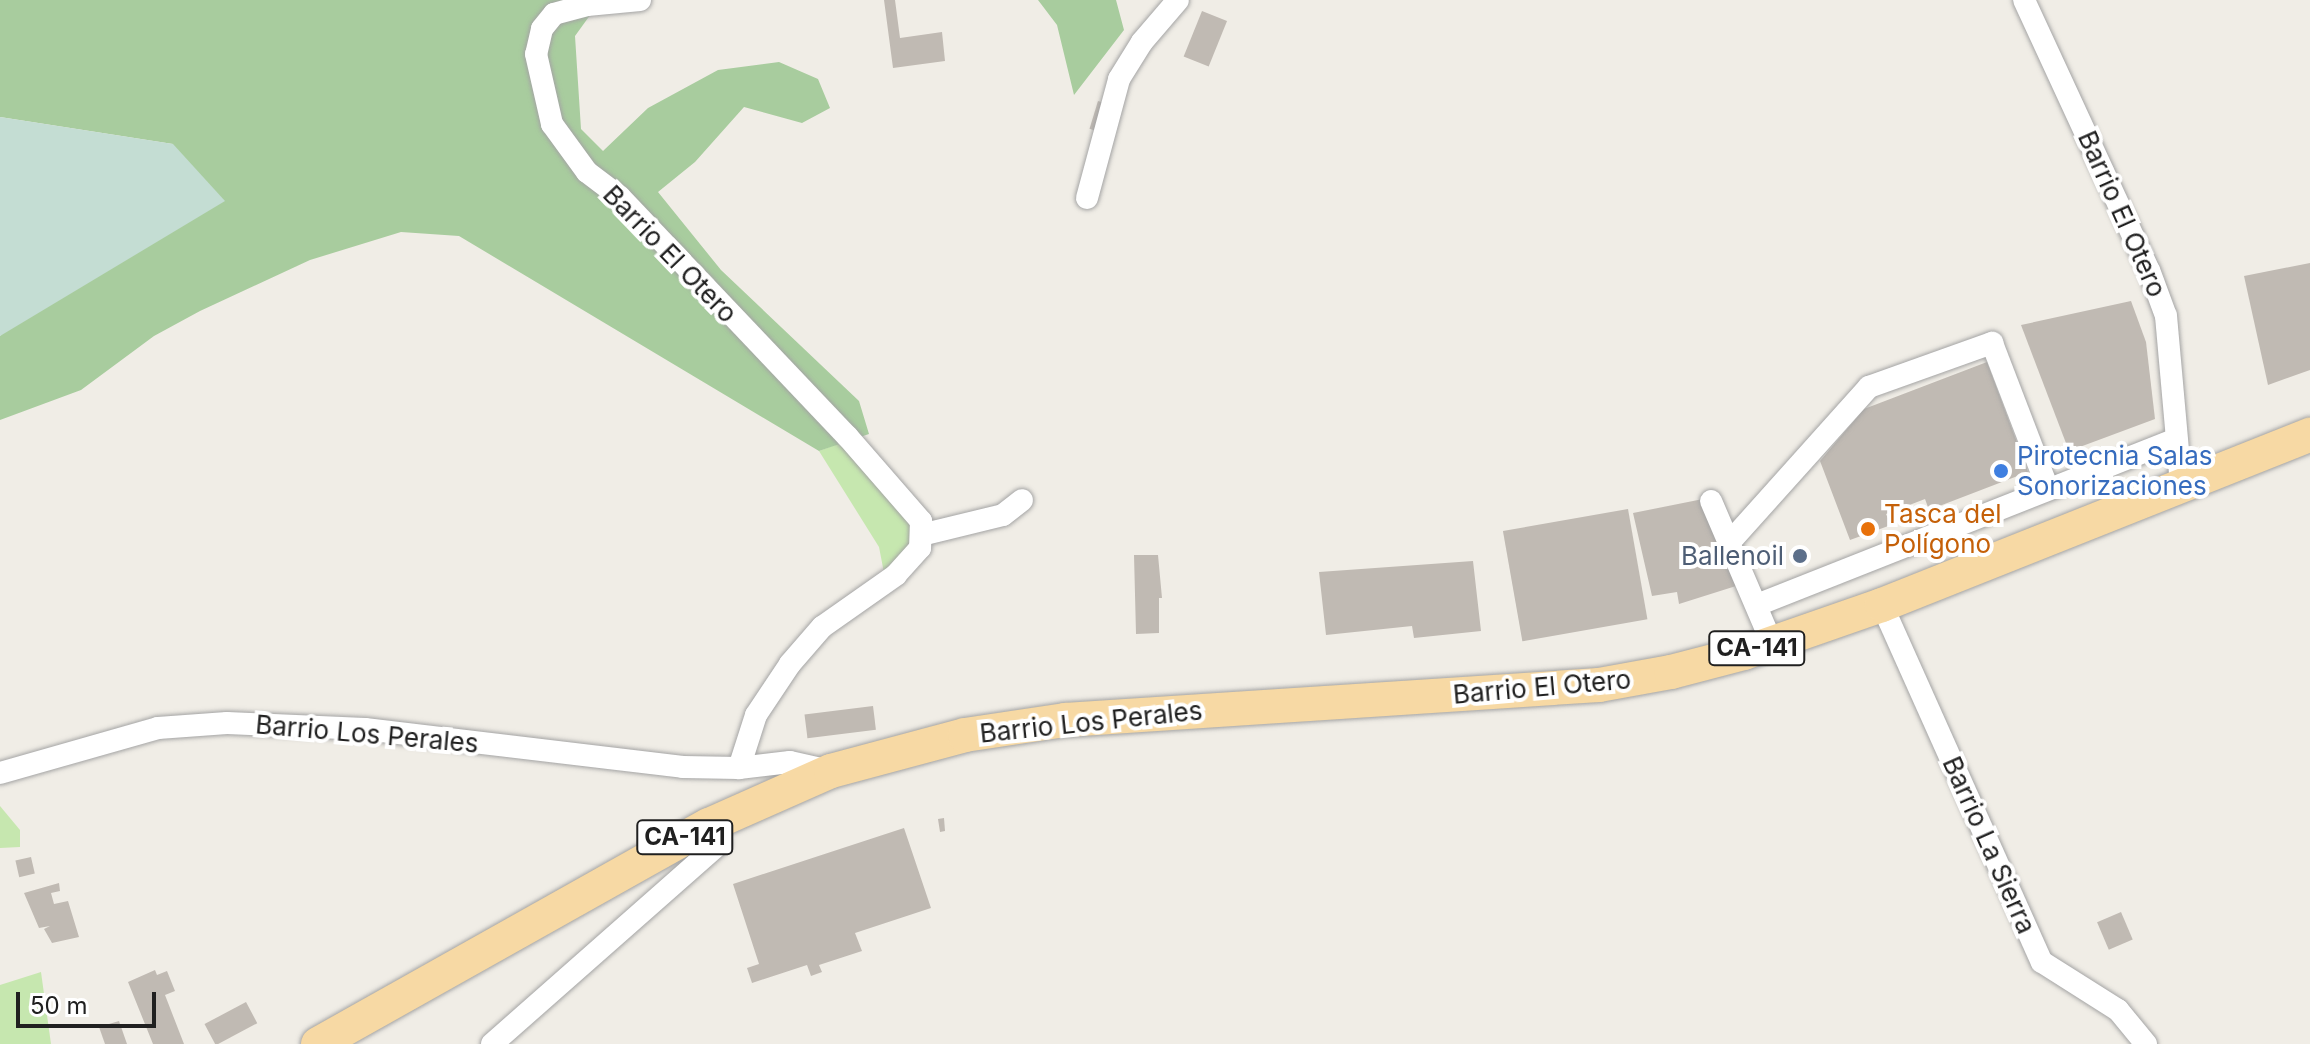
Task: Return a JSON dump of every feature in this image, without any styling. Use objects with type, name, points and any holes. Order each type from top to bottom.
[{"type":"main road","name":"Barrio El Otero","points":[[1307,704],[1599,685],[1671,672],[1772,643],[1882,605],[2310,435]]},
{"type":"main road","name":"Barrio Los Perales","points":[[318,1044],[709,825],[831,771],[995,729],[1065,720],[1307,704]]},
{"type":"street","name":"Barrio El Otero","points":[[640,0],[587,5],[554,14],[542,29],[536,54],[552,124],[587,172],[620,197],[912,507],[921,521],[921,535]]},
{"type":"street","points":[[1087,198],[1119,79],[1142,42],[1178,0]]},
{"type":"street","name":"Barrio El Otero","points":[[2024,0],[2149,270],[2166,316],[2181,484]]},
{"type":"street","points":[[1729,543],[1869,387],[1992,343],[2048,489]]},
{"type":"street","points":[[1757,605],[2176,439]]},
{"type":"street","points":[[739,768],[756,715],[790,664],[822,627],[896,575],[920,548],[921,535],[1003,515],[1022,500]]},
{"type":"street","points":[[1711,501],[1772,643]]},
{"type":"street","name":"Barrio La Sierra","points":[[1882,605],[2042,962],[2118,1010],[2146,1044]]},
{"type":"street","name":"Barrio Los Perales","points":[[0,773],[158,728],[227,723],[365,729],[683,767],[739,768],[790,762],[831,771]]},
{"type":"street","points":[[492,1044],[720,843],[709,825]]},
{"type":"green space","points":[[0,0],[601,0],[575,36],[581,129],[603,151],[648,108],[718,70],[779,62],[818,79],[830,108],[802,123],[744,107],[695,162],[658,192],[721,270],[859,401],[869,434],[819,451],[459,236],[401,232],[310,260],[200,311],[154,336],[81,390],[0,420],[0,336],[173,144],[0,117]]},
{"type":"green space","points":[[1038,0],[1116,0],[1124,30],[1074,95],[1057,25]]},
{"type":"green space","points":[[0,117],[173,144],[225,201],[0,336]]},
{"type":"green space","points":[[846,441],[908,512],[912,539],[885,578],[879,547],[819,451]]},
{"type":"green space","points":[[0,806],[20,830],[20,847],[0,848]]},
{"type":"green space","points":[[41,972],[51,1044],[0,1044],[0,985]]},
{"type":"building","points":[[884,0],[895,0],[900,38],[942,32],[945,61],[893,68]]},
{"type":"building","points":[[1202,11],[1227,21],[1209,67],[1184,56]]},
{"type":"building","points":[[1098,101],[1114,106],[1106,134],[1090,129]]},
{"type":"building","points":[[2310,263],[2310,370],[2268,385],[2244,276]]},
{"type":"building","points":[[2131,301],[2146,342],[2155,419],[2069,451],[2021,325]]},
{"type":"building","points":[[1987,362],[2028,472],[1929,510],[1925,499],[1886,514],[1891,525],[1850,540],[1820,461],[1864,409]]},
{"type":"building","points":[[1703,499],[1736,586],[1679,604],[1677,592],[1652,596],[1633,513]]},
{"type":"building","points":[[1628,509],[1647,619],[1522,641],[1503,531]]},
{"type":"building","points":[[1134,555],[1158,555],[1162,598],[1159,598],[1159,633],[1136,634]]},
{"type":"building","points":[[1473,561],[1481,631],[1414,638],[1412,626],[1326,635],[1319,572]]},
{"type":"building","points":[[873,706],[876,730],[807,738],[805,714]]},
{"type":"building","points":[[944,818],[945,831],[940,832],[938,819]]},
{"type":"building","points":[[904,828],[931,908],[855,933],[862,951],[819,965],[822,972],[811,976],[807,965],[752,983],[747,968],[759,964],[733,884]]},
{"type":"building","points":[[31,857],[35,874],[19,877],[15,861]]},
{"type":"building","points":[[59,883],[60,891],[51,893],[54,904],[68,901],[79,937],[52,943],[44,929],[50,926],[39,928],[24,893]]},
{"type":"building","points":[[2121,912],[2133,940],[2109,950],[2097,922]]},
{"type":"building","points":[[155,970],[157,975],[167,971],[175,991],[165,995],[184,1044],[153,1044],[128,982]]},
{"type":"building","points":[[246,1002],[257,1023],[218,1044],[215,1044],[205,1024]]},
{"type":"building","points":[[119,1021],[127,1044],[105,1044],[99,1027]]},
{"type":"place","name":"Pirotecnia Salas Sonorizaciones","points":[[2001,471]]},
{"type":"place","name":"Tasca del Polígono","points":[[1868,529]]},
{"type":"place","name":"Ballenoil","points":[[1800,556]]}]
